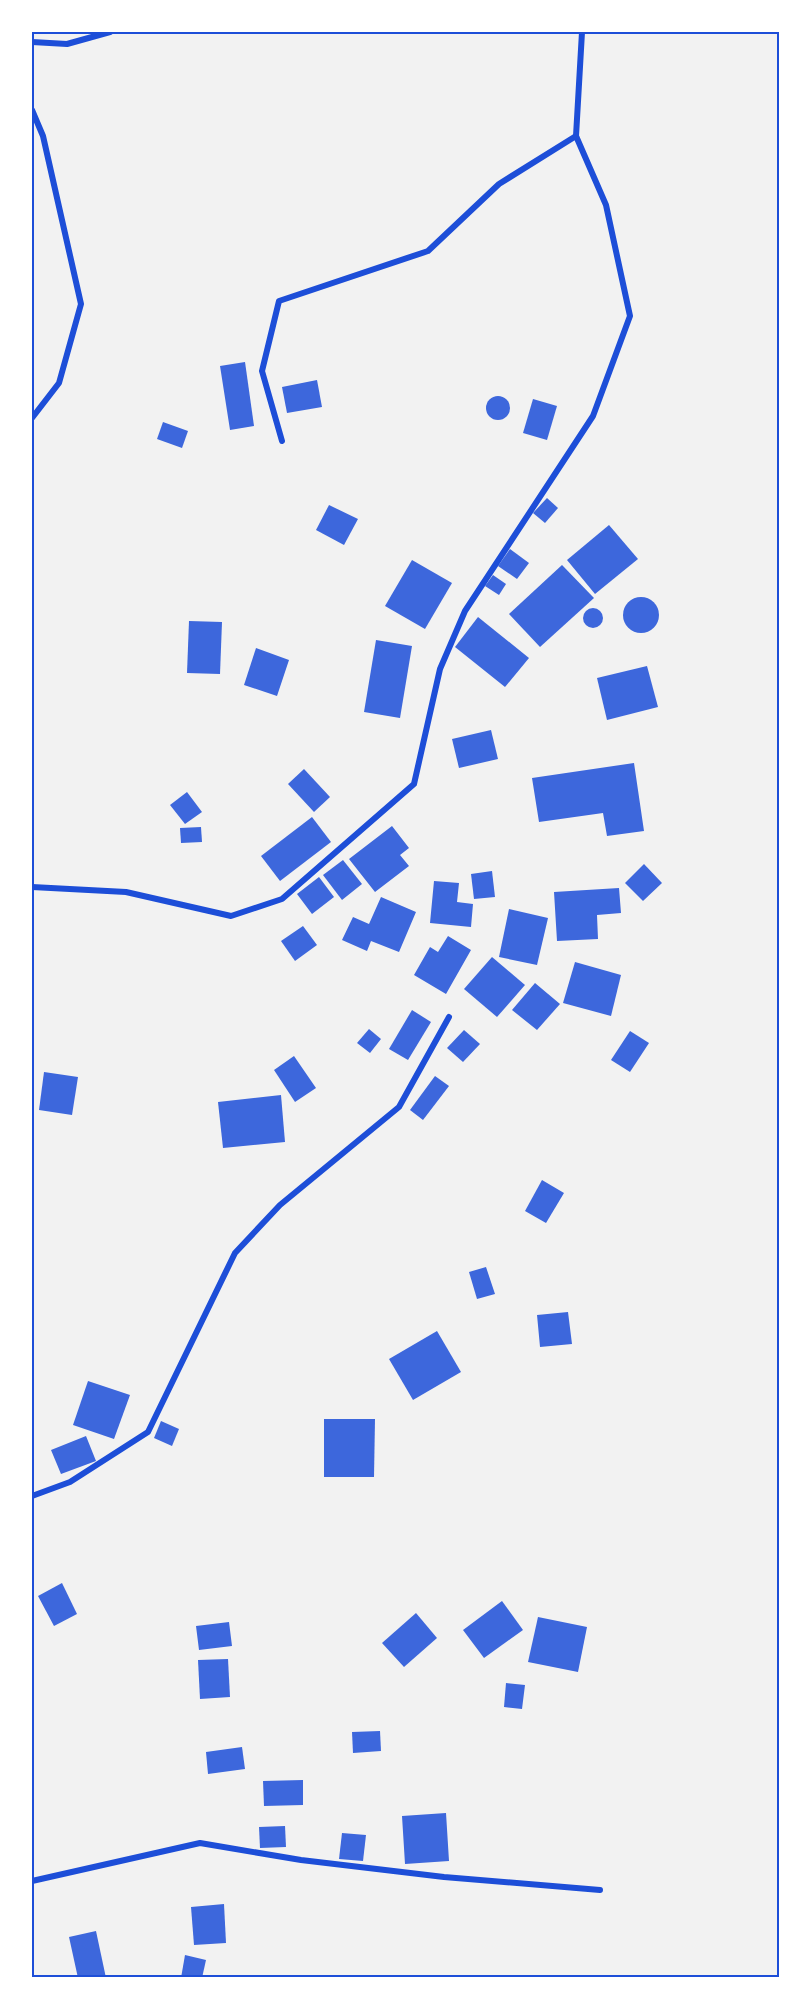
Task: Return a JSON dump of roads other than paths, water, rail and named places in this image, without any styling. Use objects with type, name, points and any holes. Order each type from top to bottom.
[{"type":"street","points":[[32,42],[67,44],[110,32]]},
{"type":"street","points":[[32,887],[126,892],[231,916],[282,899],[414,784],[440,669],[465,610],[593,416],[630,316],[606,205],[576,136],[582,32]]},
{"type":"street","points":[[32,110],[43,136],[81,304],[59,383],[32,418]]},
{"type":"street","points":[[282,441],[262,371],[279,301],[428,251],[499,184],[576,136]]},
{"type":"street","points":[[32,1496],[70,1482],[148,1432],[235,1254],[280,1205],[399,1107],[449,1017]]},
{"type":"street","points":[[32,1881],[200,1843],[302,1860],[444,1877],[600,1890]]}]
